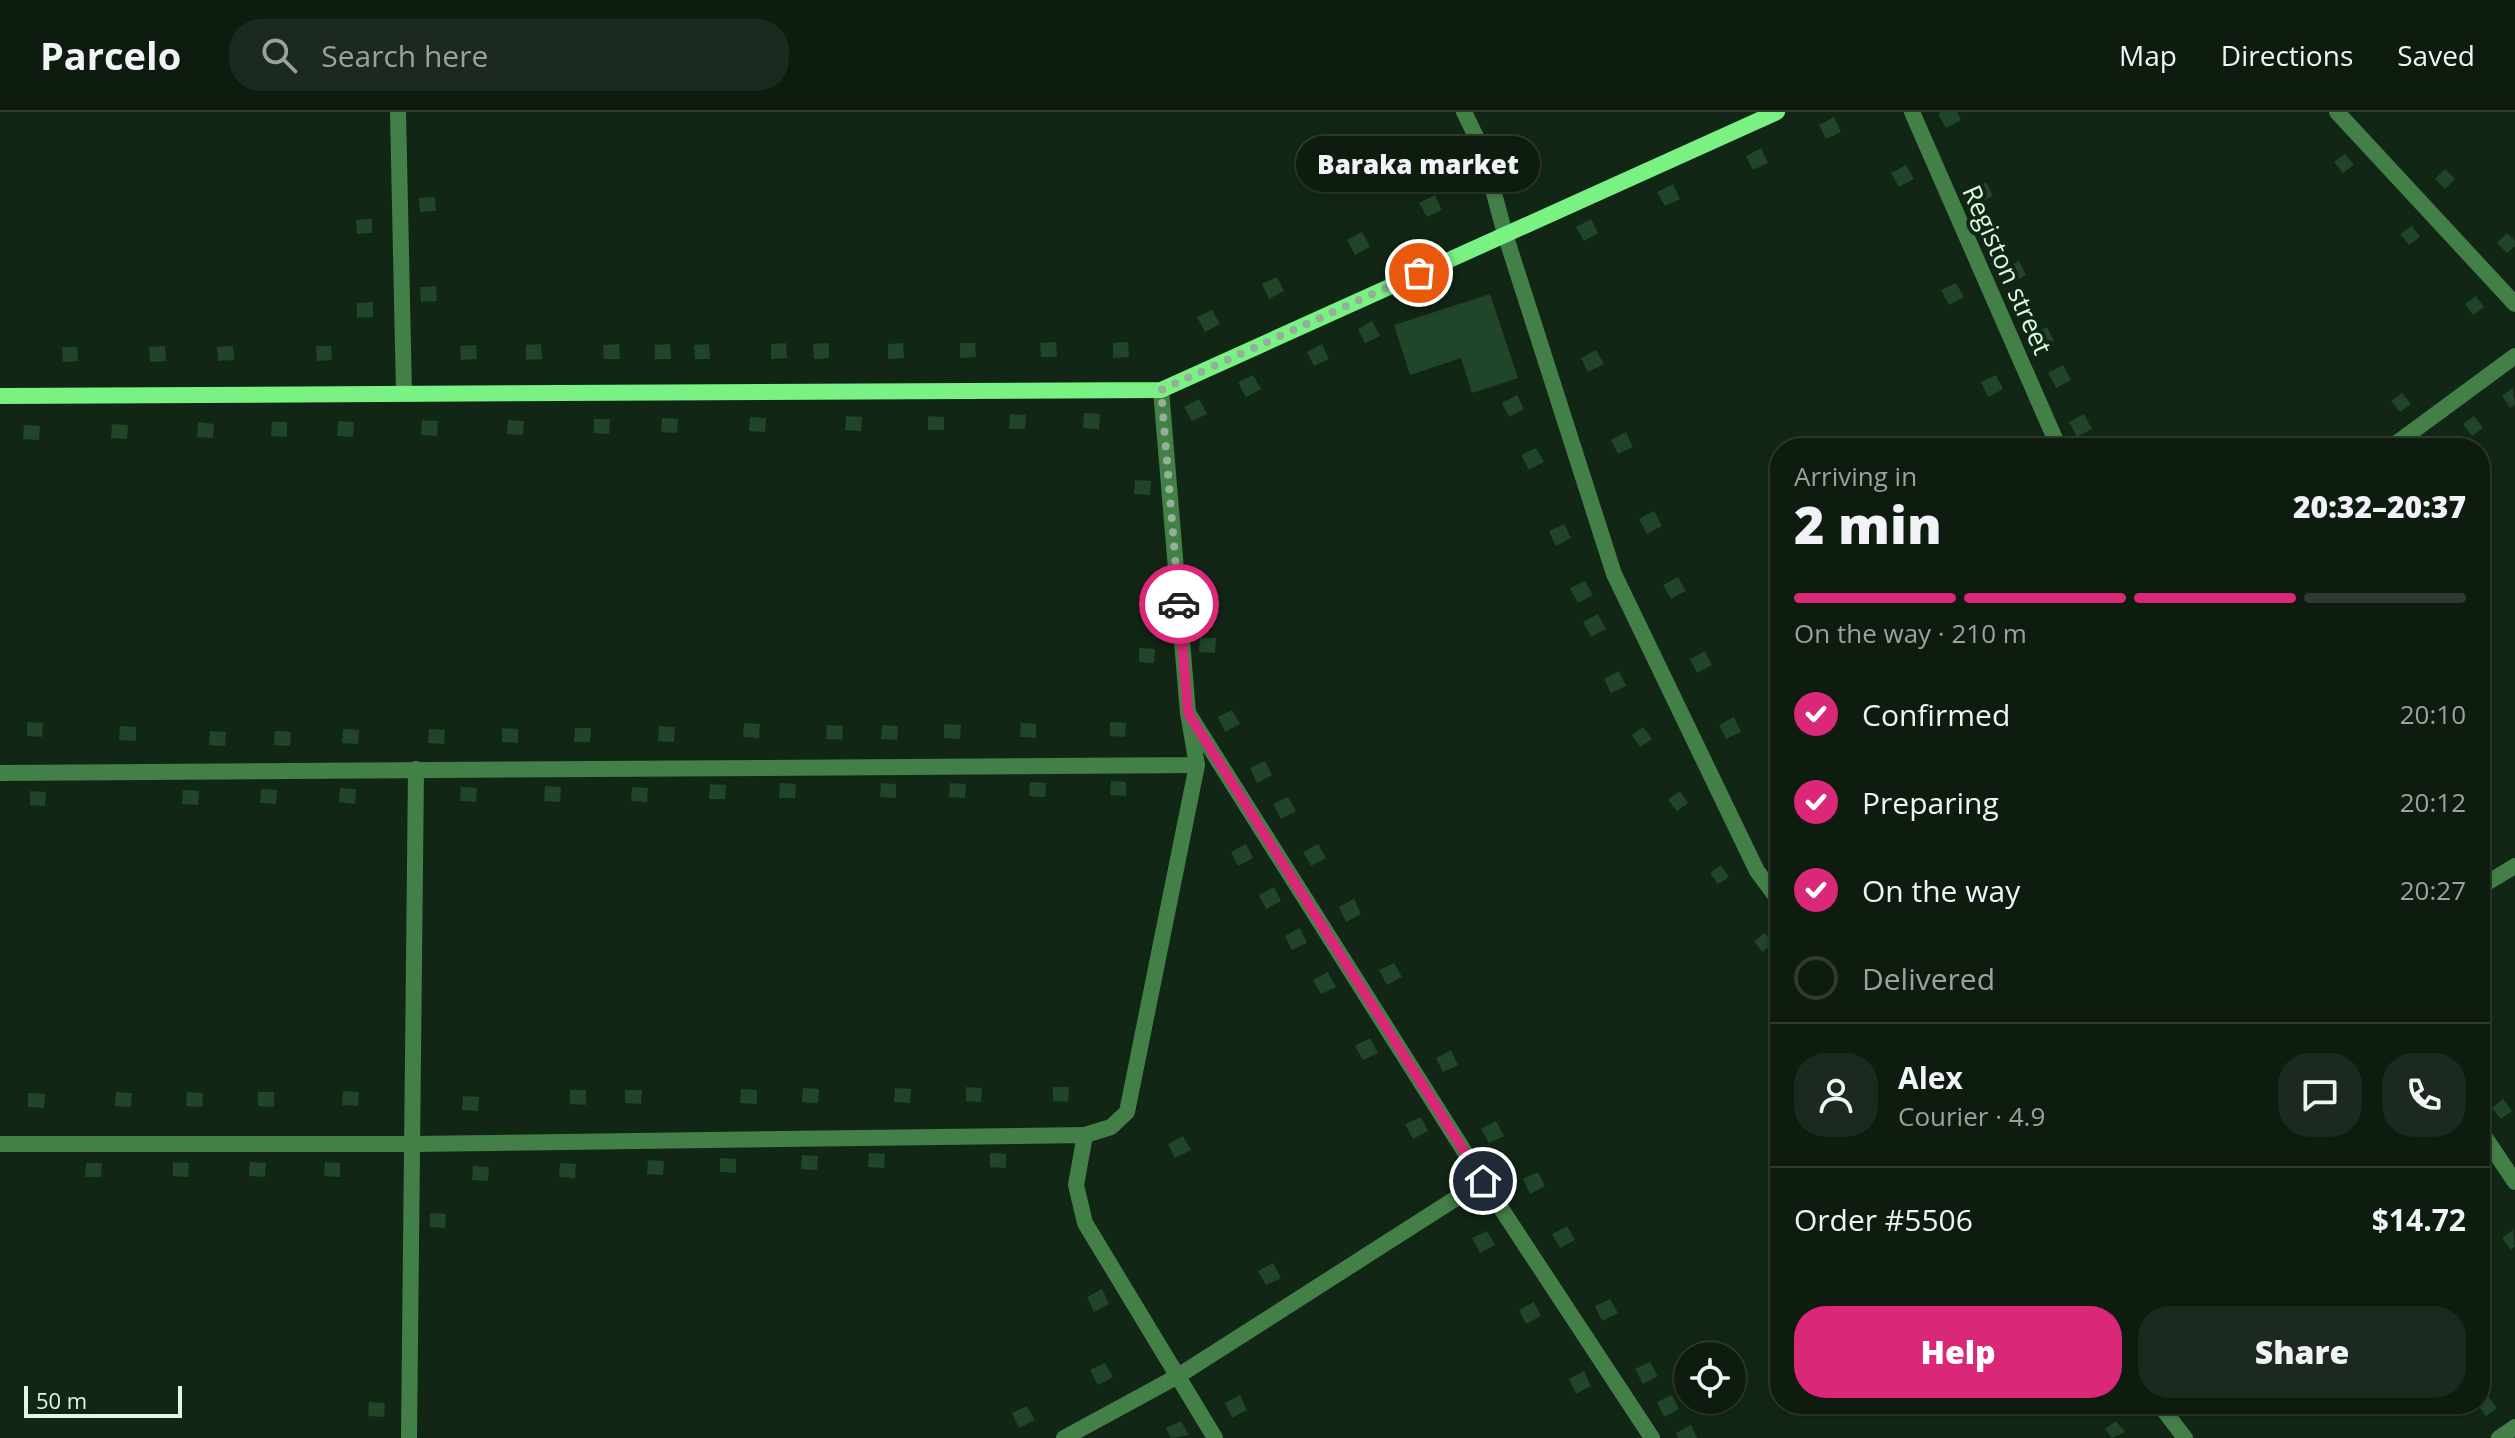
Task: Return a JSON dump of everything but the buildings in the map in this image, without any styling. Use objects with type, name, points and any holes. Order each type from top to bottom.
[{"type":"main road","points":[[0,396],[1161,390],[1777,112]]},
{"type":"street","points":[[398,112],[404,393]]},
{"type":"street","points":[[1464,112],[1482,149],[1505,234],[1614,574],[1757,871],[1770,889]]},
{"type":"street","name":"Registon street","points":[[1912,112],[2055,438]]},
{"type":"street","points":[[2337,112],[2515,304]]},
{"type":"street","points":[[2404,438],[2515,356]]},
{"type":"street","points":[[0,1144],[413,1144],[1085,1135],[1111,1127],[1127,1112],[1197,765],[1188,713],[1161,390]]},
{"type":"street","points":[[1188,713],[1483,1181],[1652,1438]]},
{"type":"street","points":[[0,773],[1197,765]]},
{"type":"street","points":[[409,1438],[416,769]]},
{"type":"street","points":[[2490,881],[2515,866]]},
{"type":"street","points":[[1085,1135],[1076,1185],[1085,1223],[1215,1438]]},
{"type":"street","points":[[2490,1145],[2515,1182]]},
{"type":"street","points":[[1064,1438],[1178,1376],[1483,1181]]},
{"type":"street","points":[[2167,1414],[2185,1438]]},
{"type":"street","points":[[2499,1438],[2515,1427]]},
{"type":"way so far","points":[[1179,604],[1161,390],[1419,273]]},
{"type":"place","name":"Baraka market","points":[[1419,273]]},
{"type":"route","points":[[1179,604],[1188,713],[1483,1181]]}]
